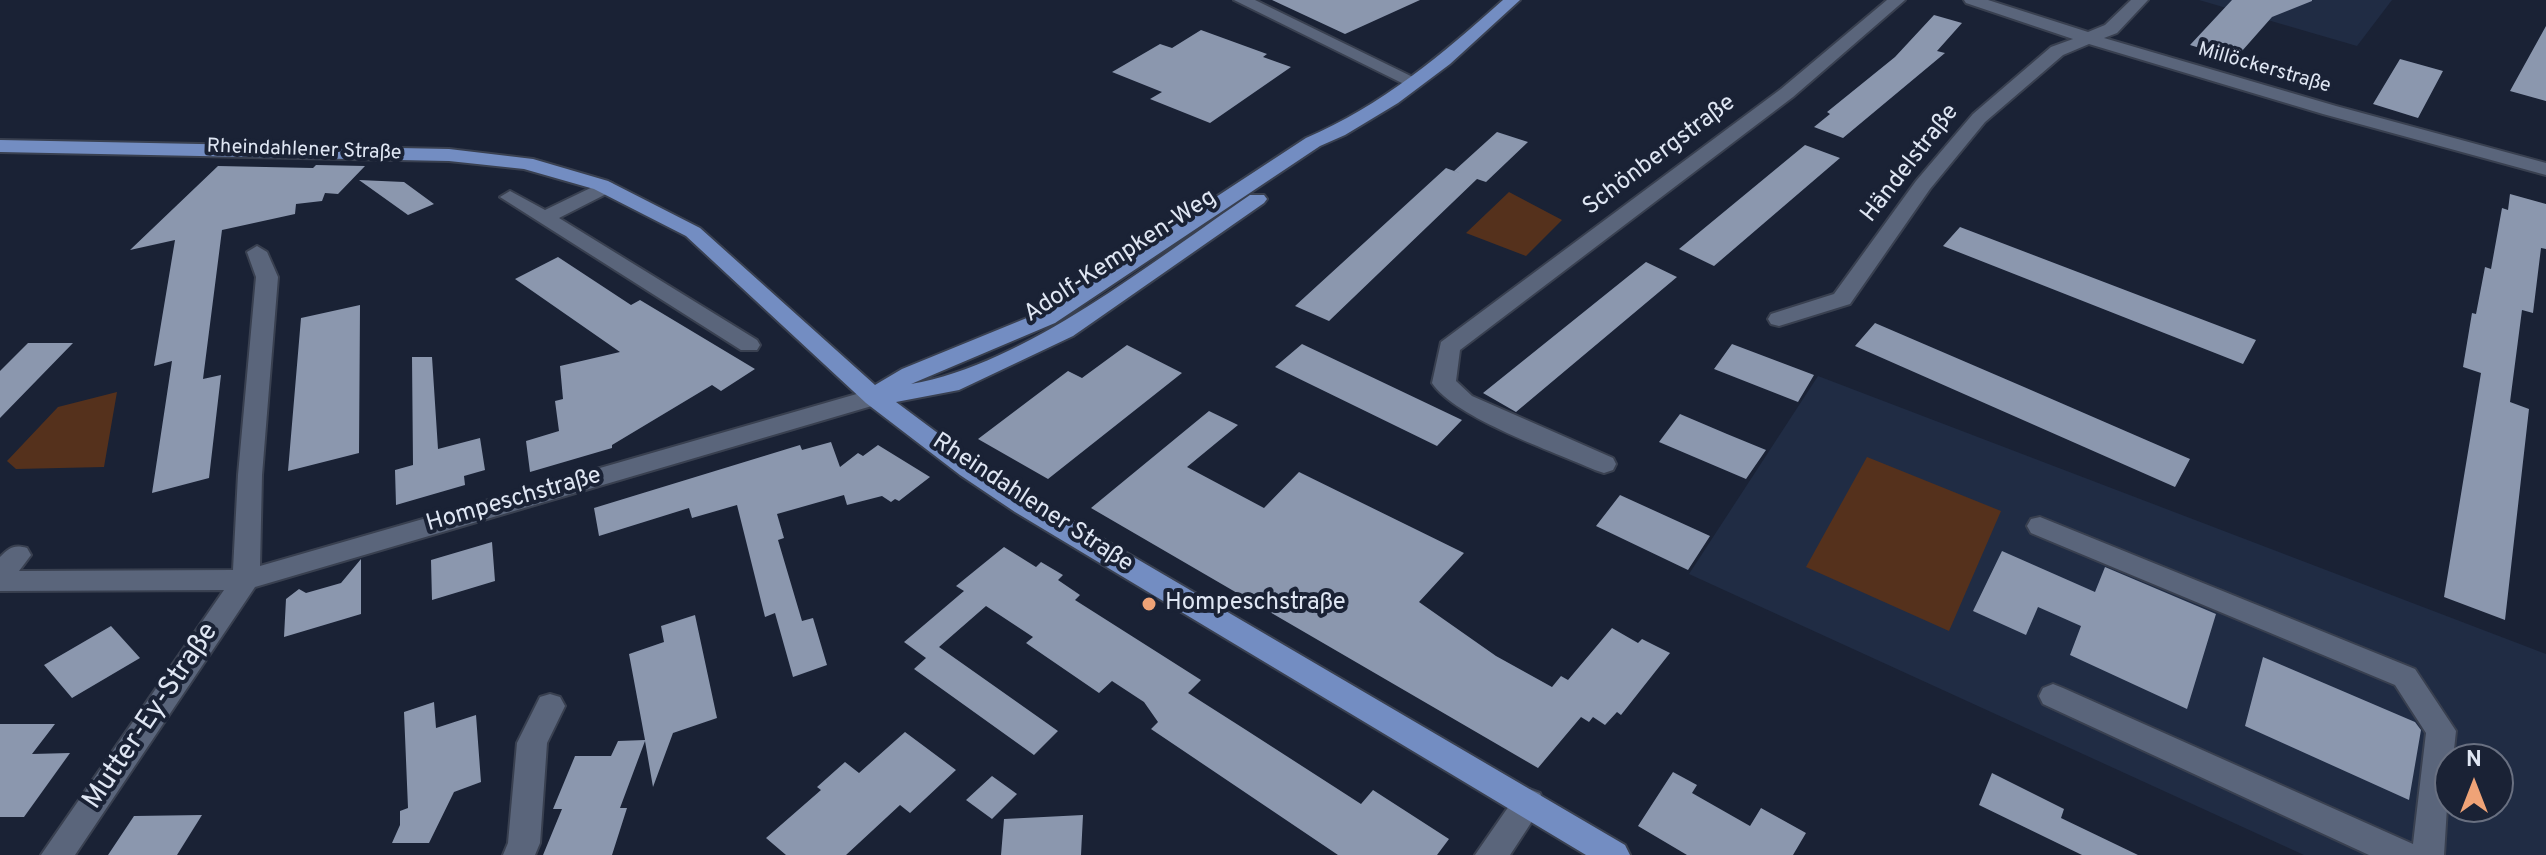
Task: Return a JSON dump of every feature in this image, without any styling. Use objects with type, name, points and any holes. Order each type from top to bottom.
[{"type":"main road","name":"Adolf-Kempken-Weg","points":[[874,397],[951,385],[1065,331],[1330,149],[1338,133],[1463,46],[1512,0]]},
{"type":"main road","name":"Rheindahlener Straße","points":[[0,146],[449,155],[526,163],[605,187],[693,232],[874,397],[969,469],[1024,505],[1614,855]]},
{"type":"street","points":[[1242,0],[1414,82]]},
{"type":"street","name":"Schönbergstraße","points":[[1604,464],[1464,402],[1444,383],[1449,347],[1787,93],[1897,0]]},
{"type":"street","name":"Millöckerstraße","points":[[1972,0],[2088,40],[2342,115],[2546,169]]},
{"type":"street","name":"Händelstraße","points":[[1779,319],[1842,299],[1923,185],[1979,118],[2057,51],[2111,29],[2140,0]]},
{"type":"street","points":[[544,218],[605,187]]},
{"type":"street","points":[[510,197],[749,345]]},
{"type":"street","points":[[246,580],[240,478],[267,277],[257,252]]},
{"type":"street","name":"Hompeschstraße","points":[[0,581],[246,580],[874,397]]},
{"type":"street","points":[[2040,526],[2405,677],[2441,731],[2428,855]]},
{"type":"street","name":"Mutter-Ey-Straße","points":[[57,855],[246,580]]},
{"type":"street","points":[[2053,696],[2403,855]]},
{"type":"street","points":[[519,855],[524,843],[532,743],[550,706]]},
{"type":"street","points":[[1491,855],[1529,803]]},
{"type":"shaded area","points":[[2199,0],[2392,0],[2357,46]]},
{"type":"shaded area","points":[[1509,192],[1562,220],[1526,256],[1466,233]]},
{"type":"shaded area","points":[[1818,376],[2546,654],[2546,855],[2304,855],[1689,574]]},
{"type":"shaded area","points":[[117,392],[104,467],[16,469],[7,461],[58,407]]},
{"type":"shaded area","points":[[1867,457],[2001,511],[1949,631],[1806,567]]},
{"type":"building","points":[[1272,0],[1420,0],[1345,34]]},
{"type":"building","points":[[2232,0],[2312,1],[2272,17],[2242,51],[2224,46],[2216,53],[2190,45]]},
{"type":"building","points":[[1934,15],[1962,23],[1937,51],[1945,53],[1843,138],[1814,127],[1830,114],[1827,112],[1895,57]]},
{"type":"building","points":[[2546,26],[2546,101],[2510,91]]},
{"type":"building","points":[[1201,30],[1267,54],[1263,57],[1291,67],[1210,123],[1150,99],[1162,92],[1112,72],[1160,44],[1172,48]]},
{"type":"building","points":[[2400,59],[2443,71],[2418,118],[2373,104]]},
{"type":"building","points":[[1497,132],[1528,142],[1486,182],[1477,179],[1329,321],[1295,306],[1446,168],[1454,171]]},
{"type":"building","points":[[1805,145],[1840,158],[1714,266],[1679,249]]},
{"type":"building","points":[[316,165],[365,166],[338,194],[325,193],[322,201],[296,204],[295,214],[222,230],[203,379],[221,375],[209,478],[152,493],[172,361],[154,366],[175,240],[130,250],[218,166],[313,168]]},
{"type":"building","points":[[359,180],[404,182],[434,204],[408,215]]},
{"type":"building","points":[[2510,194],[2546,204],[2546,249],[2541,248],[2533,313],[2522,310],[2510,402],[2529,409],[2505,620],[2444,597],[2481,373],[2463,367],[2472,313],[2476,314],[2485,267],[2491,269],[2502,208],[2508,210]]},
{"type":"building","points":[[1960,227],[2256,340],[2243,364],[1943,246]]},
{"type":"building","points":[[558,257],[631,305],[640,300],[755,369],[721,391],[712,385],[612,445],[612,448],[530,472],[526,441],[559,431],[555,401],[563,399],[560,366],[620,352],[515,279]]},
{"type":"building","points":[[1646,262],[1677,277],[1516,412],[1483,393]]},
{"type":"building","points":[[360,305],[359,453],[288,471],[301,318]]},
{"type":"building","points":[[1875,323],[2190,459],[2175,487],[1855,346]]},
{"type":"building","points":[[28,343],[73,343],[0,418],[0,371]]},
{"type":"building","points":[[1302,344],[1462,420],[1437,446],[1275,367]]},
{"type":"building","points":[[1732,344],[1814,375],[1798,402],[1714,369]]},
{"type":"building","points":[[1127,345],[1182,373],[1048,479],[978,439],[1068,371],[1082,378]]},
{"type":"building","points":[[412,357],[432,357],[438,449],[480,438],[485,470],[464,476],[465,485],[396,505],[395,470],[413,465]]},
{"type":"building","points":[[1209,411],[1238,425],[1187,467],[1264,508],[1299,472],[1464,553],[1419,602],[1496,656],[1552,687],[1561,676],[1568,680],[1612,628],[1638,643],[1642,639],[1670,653],[1621,715],[1617,712],[1605,725],[1593,717],[1589,722],[1581,717],[1538,768],[1091,508]]},
{"type":"building","points":[[1680,414],[1766,450],[1746,479],[1659,442]]},
{"type":"building","points":[[831,442],[840,467],[858,453],[863,456],[878,445],[930,477],[899,501],[895,499],[891,502],[882,496],[847,505],[844,495],[777,514],[784,538],[778,540],[802,621],[813,618],[827,665],[793,677],[775,613],[765,617],[737,505],[692,518],[689,508],[599,536],[594,508],[800,445],[802,450]]},
{"type":"building","points":[[1620,495],[1710,536],[1688,570],[1596,526]]},
{"type":"building","points":[[492,542],[495,581],[432,600],[431,560]]},
{"type":"building","points":[[1004,547],[1036,567],[1041,562],[1063,575],[1058,580],[1080,595],[1075,600],[1201,680],[1188,693],[1361,804],[1373,790],[1449,839],[1437,855],[1338,855],[1151,729],[1158,722],[1144,702],[1112,681],[1099,693],[1026,643],[1033,637],[986,606],[939,647],[1058,731],[1034,755],[914,669],[926,658],[904,642],[964,591],[956,586]]},
{"type":"building","points":[[2002,551],[2095,592],[2105,567],[2216,614],[2187,709],[2070,655],[2081,626],[2038,607],[2026,635],[1973,611]]},
{"type":"building","points":[[361,559],[361,614],[284,637],[286,599],[299,589],[306,593],[341,583]]},
{"type":"building","points":[[695,615],[717,718],[673,733],[653,787],[645,741],[620,808],[627,808],[612,855],[543,855],[562,809],[553,809],[575,756],[611,756],[618,741],[645,740],[629,654],[664,642],[661,626]]},
{"type":"building","points":[[111,626],[140,658],[72,698],[44,665]]},
{"type":"building","points":[[2263,657],[2415,722],[2421,730],[2409,800],[2245,726]]},
{"type":"building","points":[[434,702],[436,728],[476,715],[481,782],[454,792],[429,843],[392,843],[400,825],[400,811],[408,808],[404,712]]},
{"type":"building","points":[[0,724],[55,724],[32,754],[70,753],[24,817],[0,817]]},
{"type":"building","points":[[905,732],[956,770],[910,813],[900,805],[846,855],[786,855],[766,838],[821,790],[817,787],[845,762],[859,773]]},
{"type":"building","points":[[1673,772],[1697,785],[1692,793],[1750,826],[1761,808],[1806,833],[1793,855],[1687,855],[1638,826]]},
{"type":"building","points":[[1992,773],[2064,809],[2061,818],[2138,855],[2082,855],[1979,805]]},
{"type":"building","points":[[992,776],[1017,794],[992,819],[966,800]]},
{"type":"building","points":[[202,815],[177,855],[108,855],[134,816]]},
{"type":"building","points":[[1083,815],[1081,855],[1001,855],[1004,819]]},
{"type":"place","name":"Hompeschstraße","points":[[1149,604]]}]
